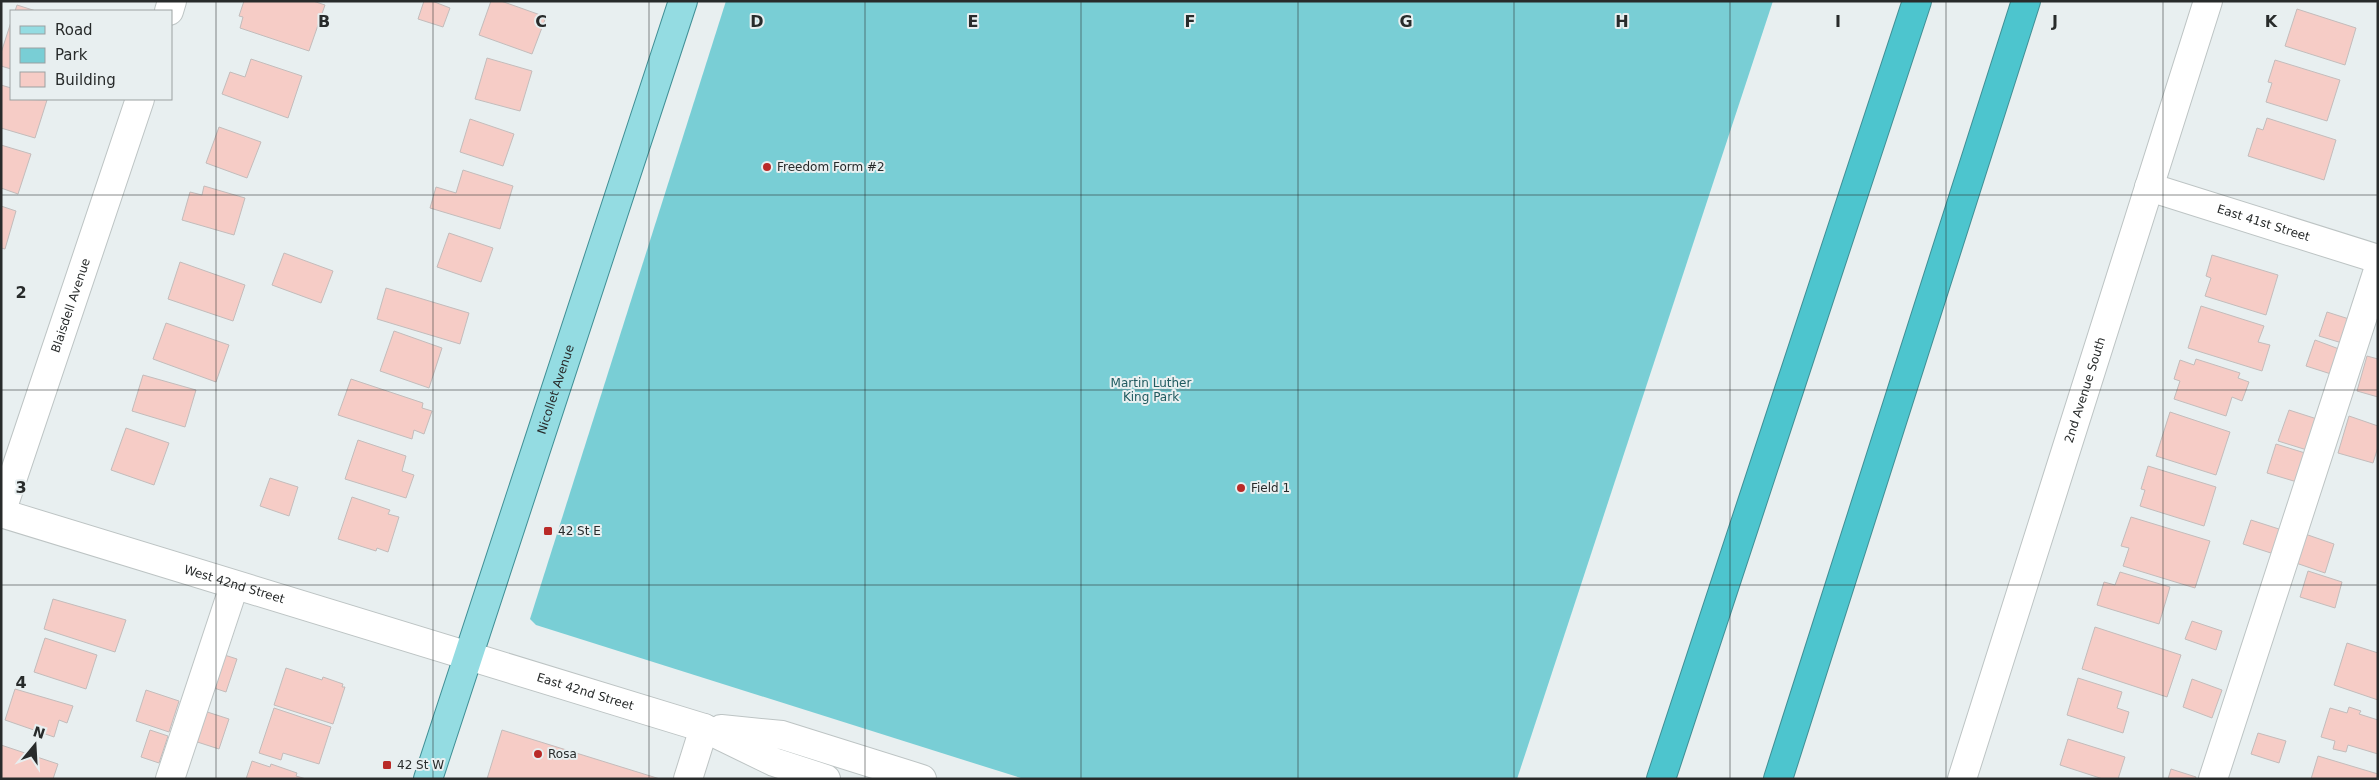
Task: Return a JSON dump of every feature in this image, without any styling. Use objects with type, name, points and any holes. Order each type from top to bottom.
[{"type":"highway","points":[[1661,779],[1917,1]]},
{"type":"highway","points":[[1778,779],[2026,1]]},
{"type":"main road","name":"Nicollet Avenue","points":[[428,779],[683,1]]},
{"type":"street","name":"2nd Avenue South","points":[[1962,779],[2208,1]]},
{"type":"street","name":"Blaisdell Avenue","points":[[1,513],[140,100]]},
{"type":"street","name":"East 41st Street","points":[[2148,187],[2378,259]]},
{"type":"street","points":[[2213,779],[2378,270]]},
{"type":"street","name":"West 42nd Street","points":[[1,513],[234,586],[468,655]]},
{"type":"street","points":[[170,779],[234,586]]},
{"type":"street","name":"East 42nd Street","points":[[468,655],[704,728],[774,762],[826,779]]},
{"type":"street","name":"East 42nd Street","points":[[704,728],[782,735],[922,779]]},
{"type":"street","points":[[688,779],[704,728]]},
{"type":"green space","name":"Martin Luther King Park","points":[[726,1],[1773,1],[1517,779],[1024,779],[536,625],[530,619]]},
{"type":"building","points":[[244,1],[313,1],[325,5],[309,51],[240,28],[243,17],[239,16]]},
{"type":"building","points":[[424,1],[432,1],[450,8],[443,27],[418,19]]},
{"type":"building","points":[[491,1],[501,1],[546,17],[532,54],[479,35]]},
{"type":"building","points":[[17,5],[33,10],[15,10]]},
{"type":"building","points":[[2297,9],[2356,28],[2345,65],[2285,46]]},
{"type":"building","points":[[10,25],[10,69],[1,66],[1,53]]},
{"type":"building","points":[[487,58],[532,71],[520,111],[475,99]]},
{"type":"building","points":[[251,59],[302,76],[288,118],[222,94],[230,72],[245,77]]},
{"type":"building","points":[[2275,60],[2340,80],[2327,121],[2266,102],[2272,83],[2268,82]]},
{"type":"building","points":[[1,85],[10,88],[10,100],[47,100],[35,138],[1,128]]},
{"type":"building","points":[[2267,118],[2336,140],[2324,180],[2248,156],[2257,128],[2263,130]]},
{"type":"building","points":[[470,119],[514,134],[503,166],[460,152]]},
{"type":"building","points":[[219,127],[261,142],[247,178],[206,163]]},
{"type":"building","points":[[1,145],[31,154],[18,194],[1,188]]},
{"type":"building","points":[[463,170],[513,186],[500,229],[430,208],[436,187],[456,193]]},
{"type":"building","points":[[204,186],[245,198],[234,235],[182,220],[190,192],[202,195]]},
{"type":"building","points":[[1,206],[16,211],[5,249],[1,248]]},
{"type":"building","points":[[449,233],[493,248],[481,282],[437,267]]},
{"type":"building","points":[[284,253],[333,271],[321,303],[272,285]]},
{"type":"building","points":[[2212,255],[2278,275],[2266,315],[2205,296],[2211,278],[2206,276]]},
{"type":"building","points":[[180,262],[245,285],[233,321],[168,299]]},
{"type":"building","points":[[386,288],[469,313],[460,344],[377,319]]},
{"type":"building","points":[[2201,306],[2264,326],[2258,342],[2270,345],[2262,371],[2188,348]]},
{"type":"building","points":[[2327,312],[2349,319],[2342,343],[2319,336]]},
{"type":"building","points":[[166,323],[229,345],[216,382],[153,359]]},
{"type":"building","points":[[394,331],[442,348],[429,388],[380,371]]},
{"type":"building","points":[[2315,340],[2339,349],[2331,374],[2306,366]]},
{"type":"building","points":[[2367,356],[2378,359],[2378,397],[2357,391]]},
{"type":"building","points":[[2196,359],[2240,373],[2238,378],[2249,382],[2242,401],[2232,397],[2226,416],[2174,399],[2180,381],[2174,379],[2180,360],[2194,365]]},
{"type":"building","points":[[143,375],[196,390],[185,427],[132,411]]},
{"type":"building","points":[[351,379],[423,403],[422,408],[432,411],[424,434],[414,430],[412,439],[338,415]]},
{"type":"building","points":[[2289,410],[2317,419],[2307,450],[2278,441]]},
{"type":"building","points":[[2170,412],[2230,432],[2216,475],[2156,456]]},
{"type":"building","points":[[2349,416],[2378,426],[2378,447],[2373,463],[2338,453]]},
{"type":"building","points":[[126,428],[169,443],[154,485],[111,470]]},
{"type":"building","points":[[358,440],[406,456],[402,471],[414,475],[406,498],[345,479]]},
{"type":"building","points":[[2276,444],[2305,453],[2297,482],[2267,473]]},
{"type":"building","points":[[2148,466],[2216,487],[2204,526],[2140,506],[2145,490],[2141,489]]},
{"type":"building","points":[[270,478],[298,487],[289,516],[260,506]]},
{"type":"building","points":[[352,497],[390,510],[388,514],[399,517],[388,552],[377,548],[376,551],[338,539]]},
{"type":"building","points":[[2131,517],[2210,541],[2195,588],[2123,566],[2129,548],[2121,546]]},
{"type":"building","points":[[2251,520],[2282,530],[2274,554],[2243,544]]},
{"type":"building","points":[[2305,534],[2334,544],[2325,573],[2296,563]]},
{"type":"building","points":[[2308,571],[2342,582],[2335,608],[2300,597]]},
{"type":"building","points":[[2120,572],[2170,587],[2159,624],[2097,605],[2104,582],[2115,585]]},
{"type":"building","points":[[53,599],[126,620],[115,652],[44,629]]},
{"type":"building","points":[[2192,621],[2222,631],[2216,650],[2185,639]]},
{"type":"building","points":[[2095,627],[2181,655],[2167,697],[2082,669]]},
{"type":"building","points":[[45,638],[97,655],[86,689],[34,672]]},
{"type":"building","points":[[2347,643],[2378,653],[2378,700],[2334,685]]},
{"type":"building","points":[[215,652],[237,659],[226,692],[205,685]]},
{"type":"building","points":[[286,668],[322,680],[323,677],[343,684],[342,687],[345,687],[333,724],[274,705]]},
{"type":"building","points":[[2078,678],[2122,692],[2117,708],[2129,712],[2123,733],[2067,715]]},
{"type":"building","points":[[2192,679],[2222,690],[2212,718],[2183,707]]},
{"type":"building","points":[[15,689],[73,706],[67,723],[59,720],[54,737],[5,720]]},
{"type":"building","points":[[146,690],[179,701],[169,732],[136,721]]},
{"type":"building","points":[[2349,707],[2361,711],[2359,714],[2378,720],[2378,754],[2348,745],[2346,752],[2333,749],[2335,741],[2321,737],[2330,708],[2347,713]]},
{"type":"building","points":[[274,708],[331,727],[319,764],[283,753],[281,760],[259,753]]},
{"type":"building","points":[[198,709],[229,719],[219,749],[188,739]]},
{"type":"building","points":[[150,730],[168,736],[159,763],[141,757]]},
{"type":"building","name":"Rosa","points":[[502,730],[660,779],[487,779]]},
{"type":"building","points":[[2258,733],[2286,741],[2279,763],[2251,754]]},
{"type":"building","points":[[2068,739],[2125,757],[2118,779],[2103,779],[2060,765]]},
{"type":"building","points":[[1,745],[58,764],[53,779],[1,779]]},
{"type":"building","points":[[2318,756],[2378,774],[2376,779],[2311,779]]},
{"type":"building","points":[[252,761],[270,767],[271,764],[297,773],[296,776],[306,779],[246,779]]},
{"type":"building","points":[[2171,769],[2196,777],[2195,779],[2168,779]]},
{"type":"place","name":"Freedom Form #2","points":[[767,167]]},
{"type":"place","name":"Field 1","points":[[1241,488]]},
{"type":"place","name":"42 St E","points":[[548,531]]},
{"type":"place","name":"Rosa","points":[[538,754]]},
{"type":"place","name":"42 St W","points":[[387,765]]}]
